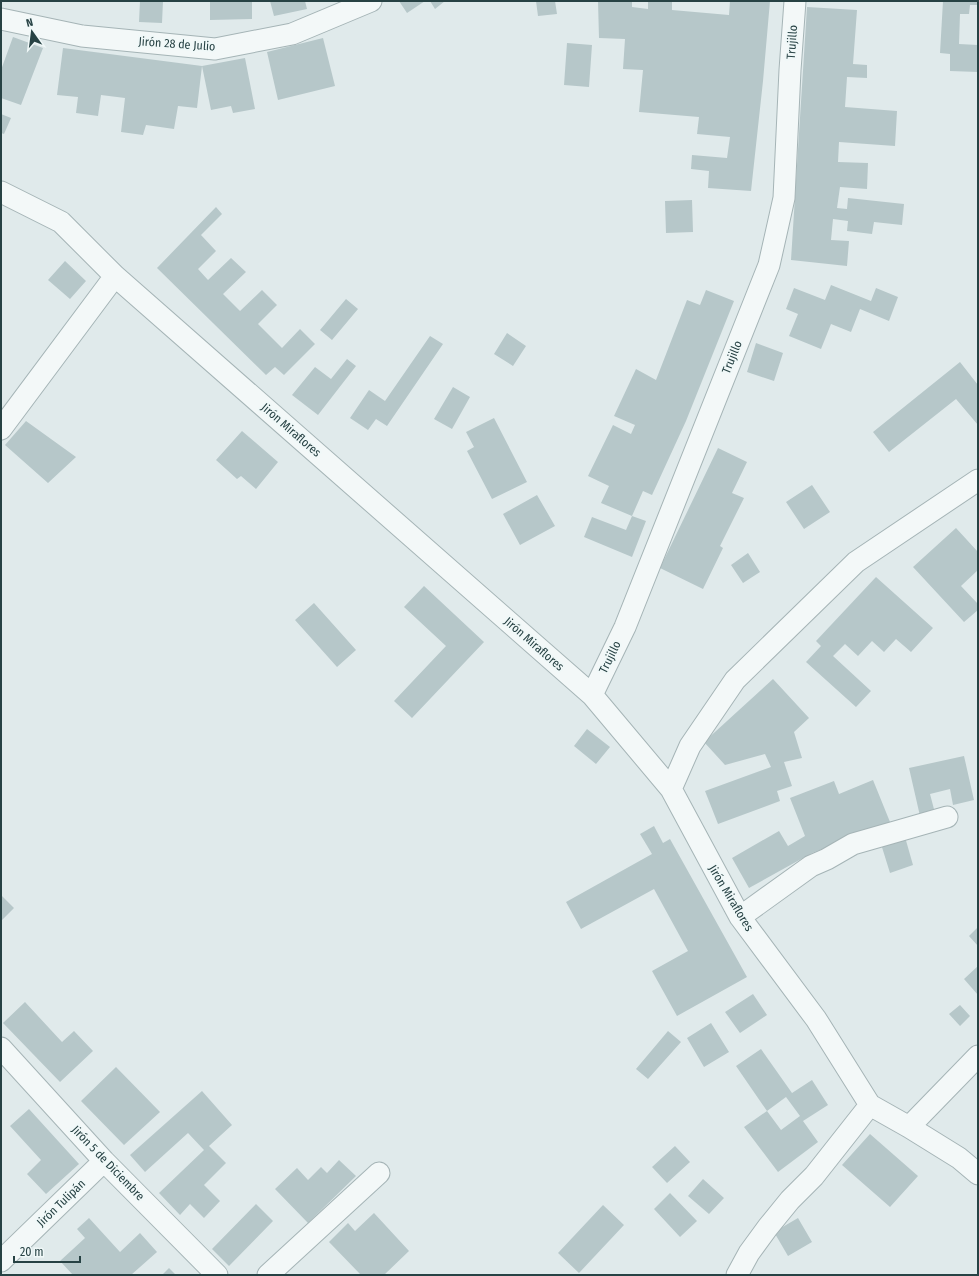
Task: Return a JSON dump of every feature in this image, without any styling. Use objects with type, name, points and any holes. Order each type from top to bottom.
[{"type":"street","name":"Jirón 28 de Julio","points":[[1,20],[82,36],[215,49],[292,34],[371,1]]},
{"type":"street","name":"Trujillo","points":[[592,695],[625,626],[769,265],[784,198],[795,1]]},
{"type":"street","name":"Jirón Miraflores","points":[[1,192],[61,222],[115,276],[592,695],[671,789],[740,917],[816,1019],[870,1105],[909,1126],[959,1158],[978,1174]]},
{"type":"street","points":[[1,429],[115,276]]},
{"type":"street","points":[[671,789],[690,746],[735,680],[856,562],[978,480]]},
{"type":"street","points":[[740,917],[811,866],[827,859],[852,844],[948,817]]},
{"type":"street","name":"Jirón 5 de Diciembre","points":[[1,1048],[104,1161],[217,1275]]},
{"type":"street","points":[[909,1126],[978,1056]]},
{"type":"street","points":[[737,1275],[749,1253],[768,1227],[790,1200],[814,1176],[870,1105]]},
{"type":"street","name":"Jirón Tulipán","points":[[1,1261],[104,1161]]},
{"type":"street","points":[[268,1275],[379,1173]]},
{"type":"building","points":[[140,1],[163,1],[162,23],[139,22]]},
{"type":"building","points":[[210,1],[252,1],[252,19],[210,20]]},
{"type":"building","points":[[270,1],[305,1],[307,9],[274,16]]},
{"type":"building","points":[[399,1],[425,1],[407,13]]},
{"type":"building","points":[[430,1],[445,1],[435,9]]},
{"type":"building","points":[[536,1],[555,1],[557,14],[538,16]]},
{"type":"building","points":[[598,1],[632,1],[632,7],[648,9],[648,1],[672,1],[672,10],[729,15],[730,1],[770,1],[751,191],[708,188],[709,171],[691,169],[692,155],[727,158],[730,137],[697,134],[699,117],[639,112],[643,70],[623,69],[625,39],[599,38]]},
{"type":"building","points":[[943,1],[978,1],[978,5],[970,5],[969,14],[960,14],[959,44],[978,45],[978,72],[950,71],[950,54],[940,53]]},
{"type":"building","points":[[807,7],[857,10],[853,64],[867,65],[867,78],[847,77],[845,107],[897,111],[895,146],[839,142],[838,162],[868,163],[867,189],[840,187],[837,208],[847,209],[848,198],[904,204],[902,225],[874,222],[872,234],[847,231],[848,221],[833,219],[831,240],[849,241],[847,266],[791,260]]},
{"type":"building","points":[[13,37],[43,48],[21,105],[1,98],[1,70]]},
{"type":"building","points":[[323,38],[335,86],[278,100],[267,52]]},
{"type":"building","points":[[567,43],[592,45],[589,87],[564,85]]},
{"type":"building","points":[[63,48],[202,66],[197,108],[178,106],[174,129],[146,125],[143,135],[121,132],[125,98],[101,95],[98,116],[76,113],[78,97],[57,95]]},
{"type":"building","points":[[245,58],[255,109],[233,113],[231,106],[211,110],[202,66]]},
{"type":"building","points":[[1,114],[11,118],[4,134],[1,133]]},
{"type":"building","points":[[692,200],[693,232],[666,233],[665,201]]},
{"type":"building","points":[[216,207],[222,214],[201,235],[216,251],[198,269],[208,280],[231,258],[246,272],[223,294],[240,311],[262,290],[277,305],[258,324],[282,348],[300,329],[315,344],[284,375],[275,367],[266,375],[157,268]]},
{"type":"building","points":[[65,261],[86,281],[70,299],[48,280]]},
{"type":"building","points":[[831,285],[871,301],[876,288],[898,297],[889,321],[860,309],[851,332],[831,324],[821,349],[789,336],[798,314],[786,309],[794,288],[825,300]]},
{"type":"building","points":[[706,290],[734,301],[686,421],[652,495],[643,491],[632,516],[601,503],[609,486],[588,476],[613,425],[631,434],[635,425],[614,416],[636,369],[656,380],[687,300],[700,305]]},
{"type":"building","points":[[346,299],[358,309],[332,340],[320,330]]},
{"type":"building","points":[[507,333],[526,346],[513,366],[494,354]]},
{"type":"building","points":[[430,336],[443,344],[387,426],[376,419],[368,430],[350,418],[369,390],[385,401]]},
{"type":"building","points":[[756,343],[783,353],[774,381],[747,372]]},
{"type":"building","points":[[347,359],[356,366],[318,415],[292,395],[315,367],[331,379]]},
{"type":"building","points":[[960,362],[978,385],[978,425],[956,399],[889,452],[873,432]]},
{"type":"building","points":[[453,387],[470,397],[452,429],[434,419]]},
{"type":"building","points":[[494,418],[527,482],[492,499],[467,451],[474,447],[466,432]]},
{"type":"building","points":[[26,421],[76,457],[48,483],[5,445]]},
{"type":"building","points":[[242,431],[278,462],[256,489],[241,476],[237,479],[216,460]]},
{"type":"building","points":[[718,448],[747,462],[732,493],[744,498],[720,546],[723,548],[703,589],[660,568]]},
{"type":"building","points":[[812,485],[830,512],[804,529],[786,502]]},
{"type":"building","points":[[537,495],[555,526],[520,545],[503,514]]},
{"type":"building","points":[[632,516],[646,521],[632,557],[584,537],[592,517],[626,530]]},
{"type":"building","points":[[956,528],[978,552],[978,570],[961,586],[978,604],[978,610],[964,622],[913,567]]},
{"type":"building","points":[[748,553],[760,572],[743,583],[731,565]]},
{"type":"building","points":[[876,577],[933,628],[911,652],[896,639],[884,652],[872,641],[858,656],[845,644],[833,656],[871,691],[856,707],[806,662],[821,646],[816,641]]},
{"type":"building","points":[[424,586],[484,642],[412,718],[394,701],[446,646],[404,607]]},
{"type":"building","points":[[314,603],[356,650],[337,667],[295,620]]},
{"type":"building","points":[[773,679],[809,718],[794,732],[802,758],[784,762],[792,786],[777,791],[780,801],[718,824],[705,791],[771,767],[765,754],[725,765],[704,742]]},
{"type":"building","points":[[587,729],[610,747],[596,764],[574,746]]},
{"type":"building","points":[[964,756],[974,800],[953,805],[950,789],[930,794],[935,813],[920,816],[909,768]]},
{"type":"building","points":[[873,780],[890,822],[812,853],[749,888],[732,858],[779,831],[788,846],[805,836],[790,798],[834,781],[839,794]]},
{"type":"building","points":[[654,826],[663,843],[670,839],[747,977],[677,1016],[652,971],[688,951],[654,889],[581,929],[566,902],[652,854],[640,834]]},
{"type":"building","points":[[905,837],[913,865],[890,873],[881,844]]},
{"type":"building","points":[[1,895],[14,908],[1,921]]},
{"type":"building","points":[[978,927],[978,946],[969,936]]},
{"type":"building","points":[[978,966],[978,995],[964,979]]},
{"type":"building","points":[[753,994],[767,1015],[740,1033],[725,1012]]},
{"type":"building","points":[[25,1002],[62,1042],[74,1031],[93,1051],[60,1082],[3,1023]]},
{"type":"building","points":[[960,1005],[970,1016],[960,1026],[949,1014]]},
{"type":"building","points":[[711,1023],[729,1052],[704,1067],[687,1038]]},
{"type":"building","points":[[668,1031],[681,1042],[648,1079],[636,1069]]},
{"type":"building","points":[[761,1049],[792,1093],[812,1080],[828,1105],[803,1121],[818,1142],[778,1172],[744,1127],[767,1111],[736,1066]],"holes":[[[786,1097],[800,1116],[781,1130],[767,1111]]]},
{"type":"building","points":[[116,1067],[160,1112],[124,1145],[81,1101]]},
{"type":"building","points":[[202,1091],[232,1125],[209,1146],[226,1163],[204,1185],[220,1201],[204,1218],[190,1204],[180,1215],[159,1193],[204,1150],[188,1133],[145,1172],[130,1155]]},
{"type":"building","points":[[29,1109],[79,1164],[46,1194],[27,1174],[41,1160],[10,1126]]},
{"type":"building","points":[[870,1134],[918,1176],[890,1207],[842,1165]]},
{"type":"building","points":[[675,1146],[690,1162],[667,1183],[652,1167]]},
{"type":"building","points":[[339,1160],[356,1176],[308,1223],[275,1189],[297,1168],[308,1180],[321,1167],[327,1173]]},
{"type":"building","points":[[703,1179],[724,1198],[709,1214],[688,1196]]},
{"type":"building","points":[[670,1193],[697,1221],[680,1237],[654,1209]]},
{"type":"building","points":[[256,1204],[273,1221],[229,1266],[212,1249]]},
{"type":"building","points":[[603,1205],[624,1225],[579,1273],[558,1253]]},
{"type":"building","points":[[374,1213],[409,1251],[384,1275],[361,1275],[329,1242],[348,1223],[355,1231]]},
{"type":"building","points":[[89,1218],[120,1252],[140,1233],[157,1252],[131,1275],[73,1275],[60,1261],[85,1238],[77,1229]]},
{"type":"building","points":[[798,1218],[812,1242],[788,1256],[774,1232]]},
{"type":"building","points":[[169,1268],[176,1275],[162,1275]]}]
